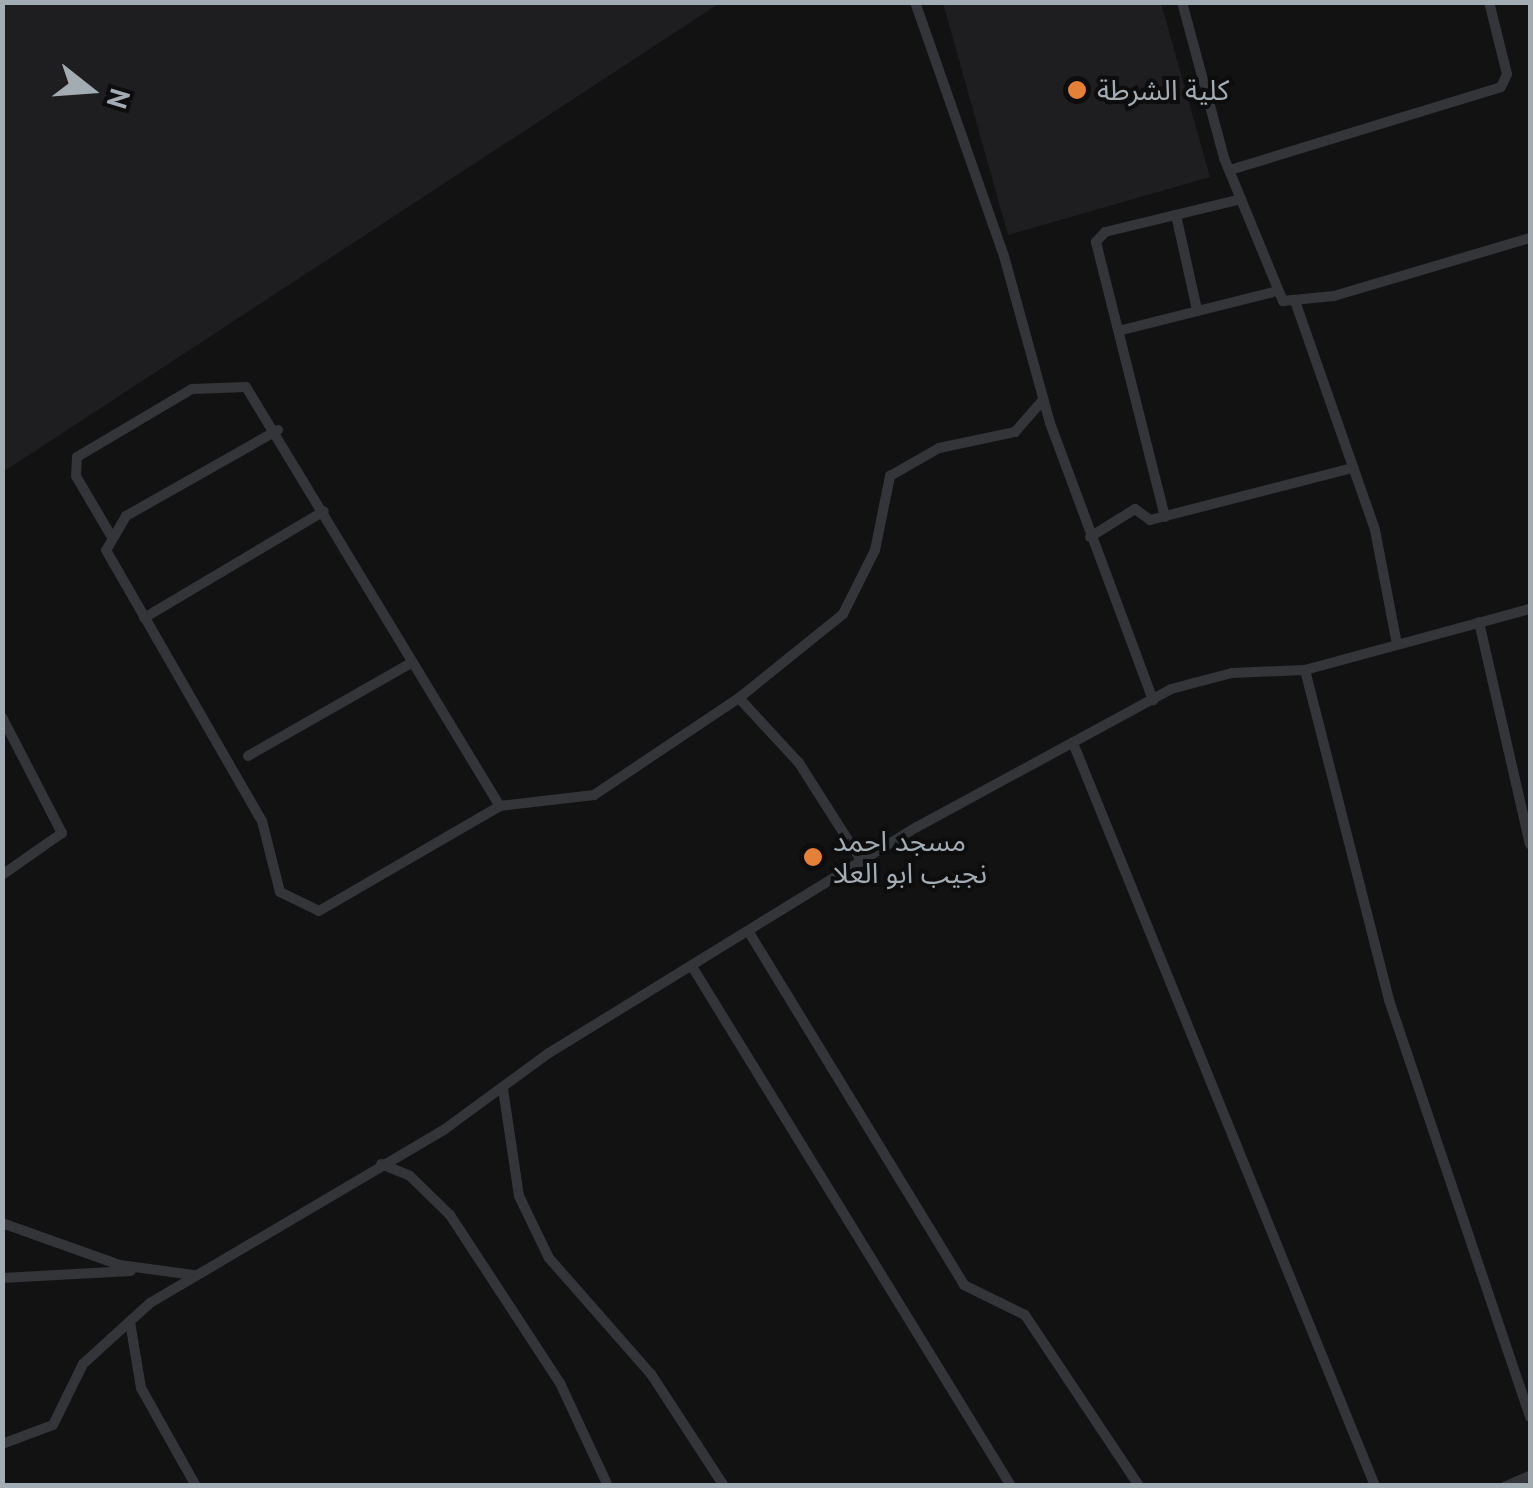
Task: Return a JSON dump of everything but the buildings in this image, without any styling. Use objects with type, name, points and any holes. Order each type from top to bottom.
[{"type":"street","points":[[915,2],[1004,256],[1052,428],[1153,700]]},
{"type":"street","points":[[1182,2],[1230,170],[1273,292]]},
{"type":"street","points":[[1230,170],[1501,87],[1507,74],[1490,2]]},
{"type":"street","points":[[1165,517],[1122,330],[1096,242],[1176,214],[1241,199]]},
{"type":"street","points":[[1176,214],[1196,310]]},
{"type":"street","points":[[1296,304],[1530,238]]},
{"type":"street","points":[[1122,330],[1273,292],[1296,304],[1353,468],[1397,644]]},
{"type":"street","points":[[500,806],[411,663],[278,430],[246,387],[203,386],[83,452],[76,476],[110,534],[108,557],[262,821],[288,900],[325,910],[500,806],[594,796],[739,698],[843,614],[876,550],[890,476],[939,448],[1029,424],[1052,428]]},
{"type":"street","points":[[1029,424],[1043,400]]},
{"type":"street","points":[[110,534],[278,430]]},
{"type":"street","points":[[1090,537],[1135,508],[1150,520],[1353,468]]},
{"type":"street","points":[[144,618],[324,511]]},
{"type":"street","points":[[2,1444],[53,1425],[79,1369],[130,1322],[196,1276],[503,1089],[862,862],[1073,743],[1153,700],[1232,673],[1305,670],[1530,609]]},
{"type":"street","points":[[1480,622],[1530,844]]},
{"type":"street","points":[[248,756],[411,663]]},
{"type":"street","points":[[1305,670],[1389,1000],[1530,1417]]},
{"type":"street","points":[[739,698],[799,763],[862,862]]},
{"type":"street","points":[[2,716],[62,833],[2,875]]},
{"type":"street","points":[[1073,743],[1375,1486]]},
{"type":"street","points":[[750,934],[964,1285],[1025,1315],[1138,1486]]},
{"type":"street","points":[[693,968],[1011,1486]]},
{"type":"street","points":[[503,1089],[513,1173],[549,1258],[650,1374],[724,1486]]},
{"type":"street","points":[[381,1164],[410,1176],[450,1215],[560,1383],[608,1486]]},
{"type":"street","points":[[2,1223],[142,1270]]},
{"type":"street","points":[[2,1278],[142,1270],[196,1276]]},
{"type":"street","points":[[130,1322],[142,1388],[196,1486]]},
{"type":"street","points":[[1506,1486],[1530,1476]]},
{"type":"shaded area","points":[[3,2],[720,2],[720,3],[3,472]]},
{"type":"shaded area","name":"كلية الشرطة","points":[[943,3],[1161,3],[1210,177],[1008,235]]},
{"type":"place","name":"كلية الشرطة","points":[[1077,90]]},
{"type":"place","name":"مسجد احمد نجيب ابو العلا","points":[[813,857]]}]
